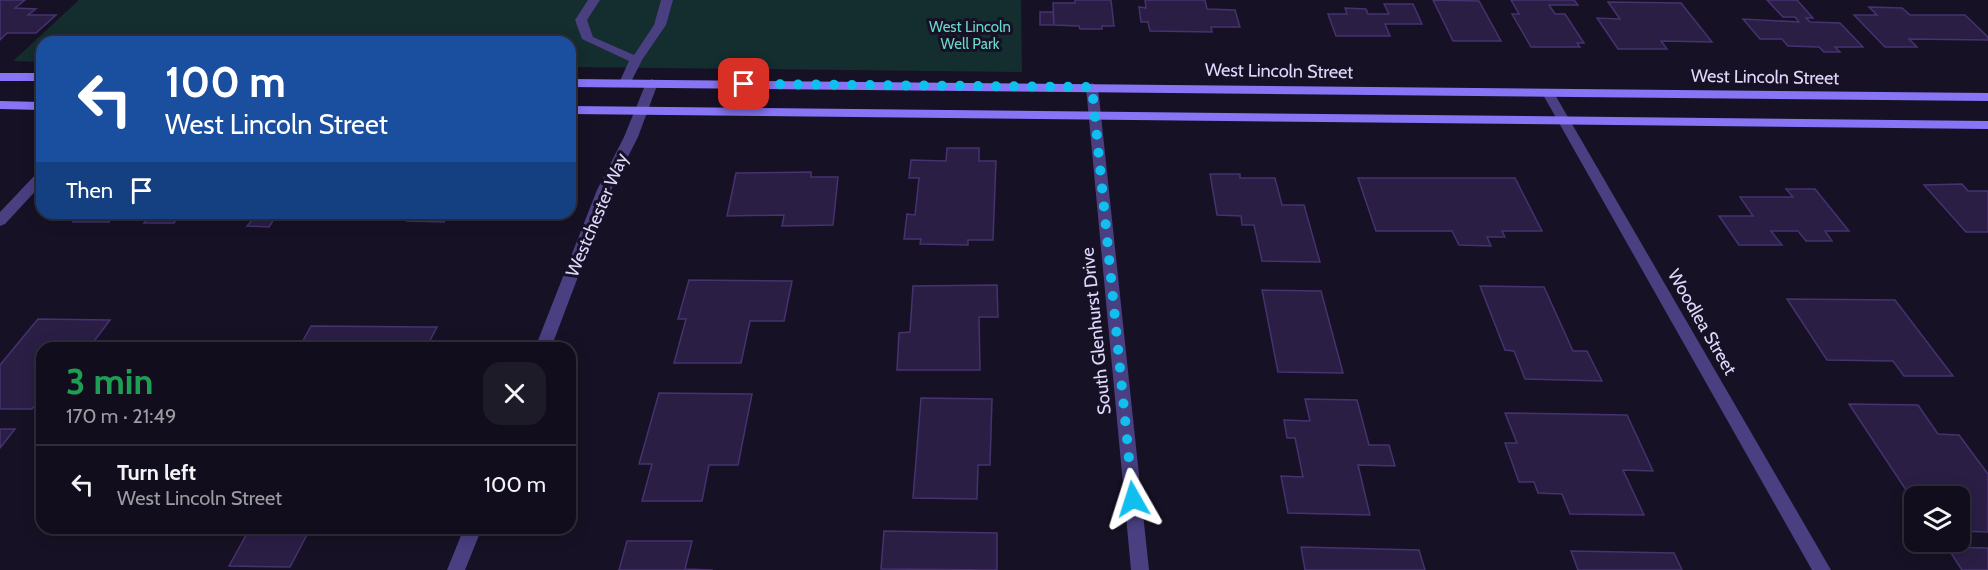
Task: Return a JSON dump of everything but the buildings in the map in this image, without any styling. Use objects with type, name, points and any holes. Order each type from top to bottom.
[{"type":"street","points":[[594,0],[581,20],[588,39],[636,60]]},
{"type":"street","points":[[625,83],[636,60],[650,41],[667,10],[667,0]]},
{"type":"street","points":[[0,76],[36,77]]},
{"type":"street","name":"West Lincoln Street","points":[[576,82],[1988,98]]},
{"type":"street","name":"Westchester Way","points":[[545,342],[604,190],[652,83]]},
{"type":"street","name":"South Glenhurst Drive","points":[[1092,87],[1140,570]]},
{"type":"street","name":"Woodlea Street","points":[[1548,93],[1822,570]]},
{"type":"street","points":[[0,105],[36,106]]},
{"type":"street","points":[[576,110],[1988,125]]},
{"type":"street","points":[[0,221],[36,182]]},
{"type":"street","points":[[456,570],[471,534]]},
{"type":"green space","name":"West Lincoln Well Park","points":[[79,0],[1021,0],[1022,72],[576,67],[576,36],[40,36]]},
{"type":"green space","name":"West Lincoln Well Park","points":[[36,40],[36,62],[13,61]]},
{"type":"route","points":[[744,84],[1092,87],[1133,499]]}]
